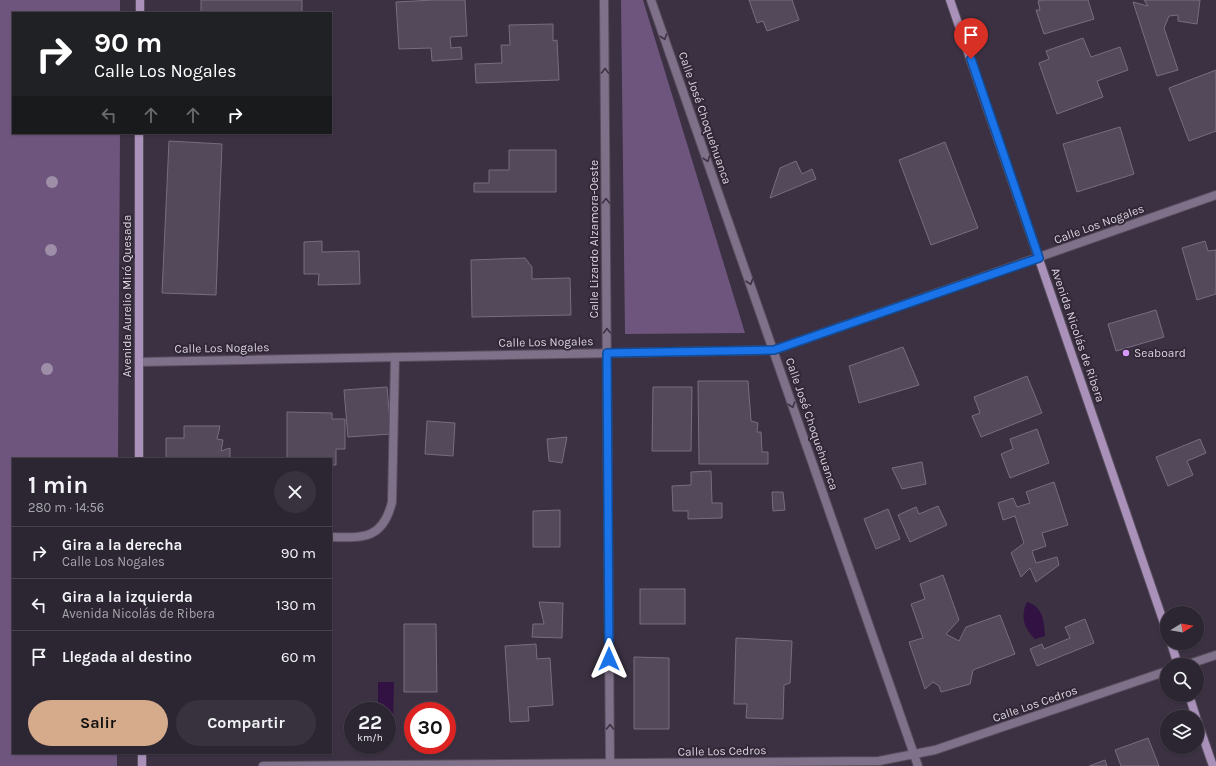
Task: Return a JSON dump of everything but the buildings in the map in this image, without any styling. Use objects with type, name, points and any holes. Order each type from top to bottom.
[{"type":"street","points":[[140,0],[140,12]]},
{"type":"street","name":"Calle Lizardo Alzamora-Oeste","points":[[604,0],[610,765]]},
{"type":"street","name":"Calle José Choquehuanca","points":[[651,0],[918,766]]},
{"type":"street","name":"Avenida Nicolás de Ribera","points":[[950,0],[1160,612]]},
{"type":"street","name":"Avenida Aurelio Miró Quesada","points":[[139,134],[140,458]]},
{"type":"street","name":"Calle Los Nogales","points":[[139,362],[774,350],[1216,195]]},
{"type":"street","points":[[332,537],[360,538],[375,533],[384,524],[390,514],[392,502],[395,357]]},
{"type":"street","points":[[1204,659],[1216,655]]},
{"type":"street","name":"Calle Los Cedros","points":[[263,766],[610,765],[879,761],[935,750],[1160,674]]},
{"type":"street","points":[[1204,739],[1213,766]]},
{"type":"street","points":[[142,754],[142,766]]},
{"type":"shaded area","points":[[0,0],[120,0],[120,12],[12,12],[12,134],[120,134],[118,458],[12,458],[12,754],[117,754],[117,766],[0,766]]},
{"type":"shaded area","points":[[621,0],[643,0],[745,333],[625,334]]},
{"type":"shaded area","points":[[1027,602],[1036,607],[1042,615],[1045,636],[1035,639],[1028,631],[1024,622],[1024,612]]},
{"type":"shaded area","points":[[378,682],[394,682],[393,702],[378,702]]},
{"type":"place","name":"Seaboard","points":[[1126,353]]},
{"type":"route","points":[[609,659],[607,353],[774,350],[1039,258],[971,59]]}]
